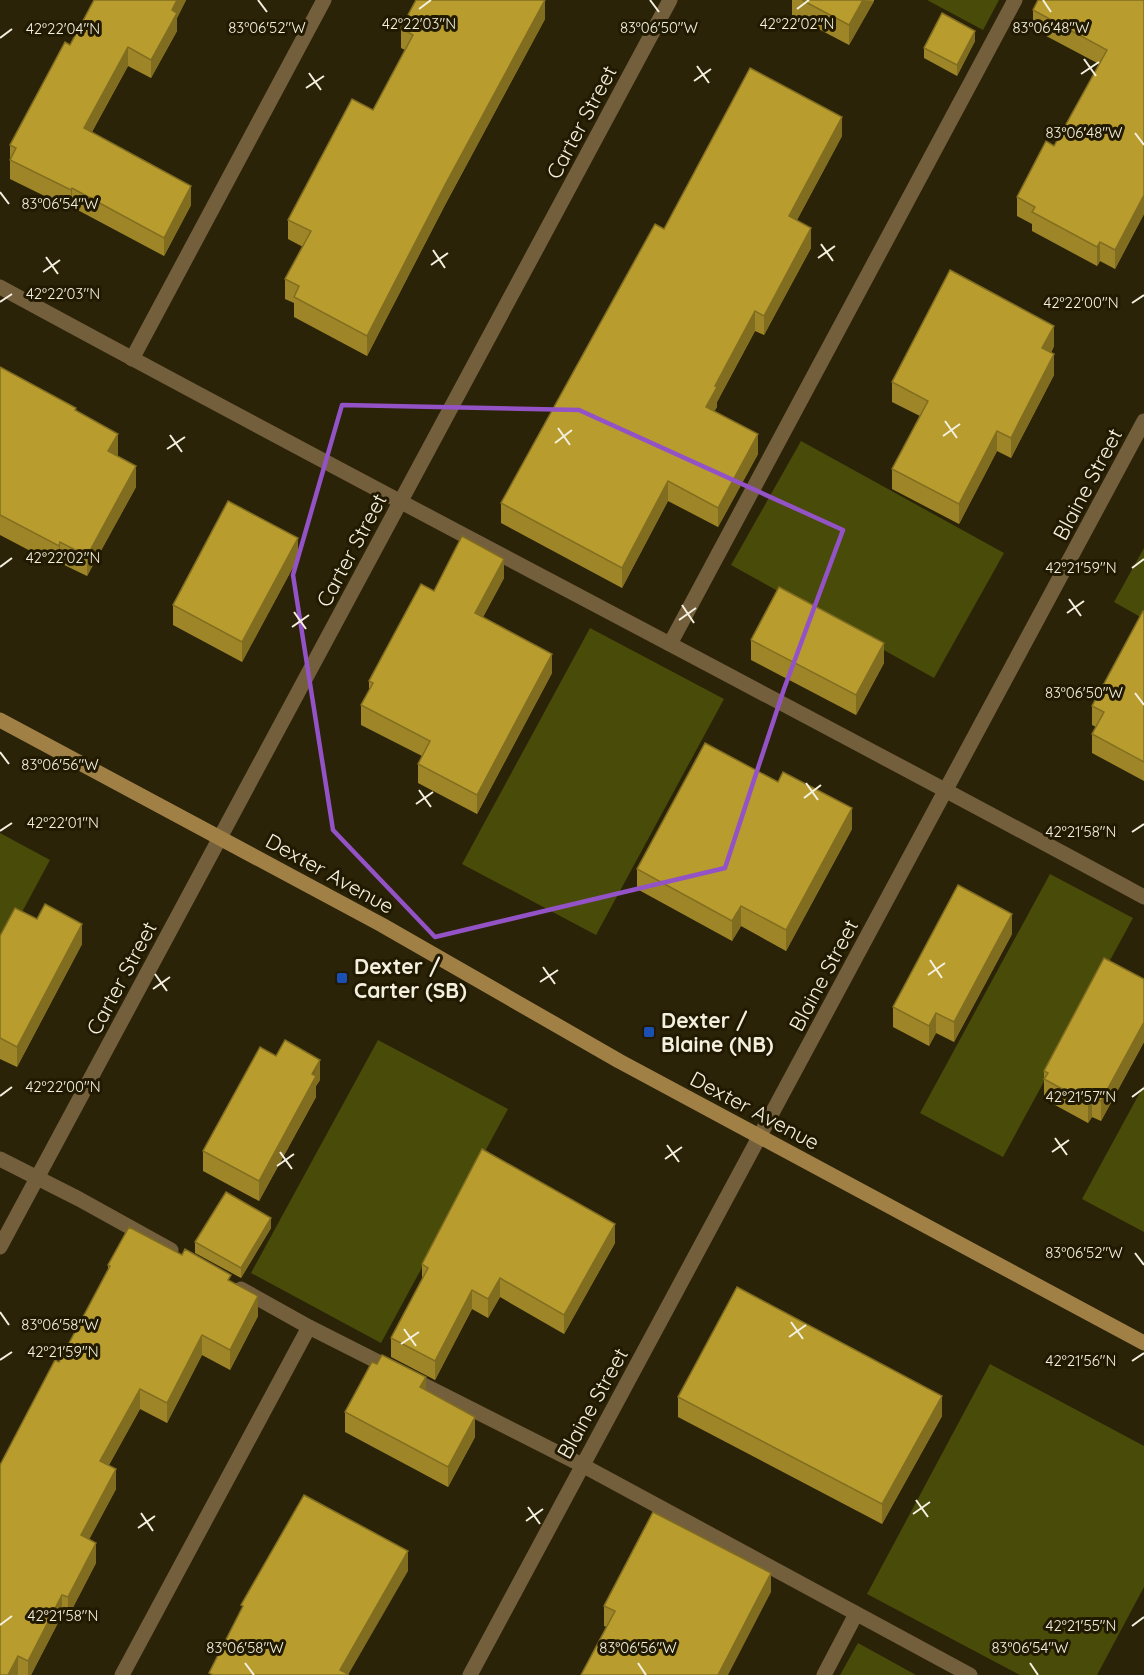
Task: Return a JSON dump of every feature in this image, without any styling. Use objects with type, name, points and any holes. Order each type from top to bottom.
[{"type":"street","points":[[132,359],[324,0]]},
{"type":"street","name":"Carter Street","points":[[0,1247],[670,0]]},
{"type":"street","points":[[670,644],[1015,0]]},
{"type":"street","points":[[0,287],[1144,897]]},
{"type":"street","name":"Blaine Street","points":[[470,1675],[1144,422]]},
{"type":"street","name":"Dexter Avenue","points":[[0,720],[382,925],[619,1061],[1144,1342]]},
{"type":"street","points":[[0,1159],[184,1257]]},
{"type":"street","points":[[225,1280],[309,1327],[582,1465],[970,1675]]},
{"type":"street","points":[[123,1675],[309,1327]]},
{"type":"street","points":[[824,1675],[856,1614]]},
{"type":"highlighted area","points":[[342,405],[579,410],[843,530],[784,689],[725,868],[435,937],[333,830],[293,575]]},
{"type":"shaded area","points":[[927,0],[999,0],[983,30]]},
{"type":"shaded area","points":[[801,441],[1004,553],[934,678],[731,565]]},
{"type":"shaded area","points":[[1144,548],[1144,619],[1114,602]]},
{"type":"shaded area","points":[[590,628],[724,699],[596,935],[462,864]]},
{"type":"shaded area","points":[[0,833],[50,860],[0,953]]},
{"type":"shaded area","points":[[1050,874],[1133,918],[1003,1157],[920,1113]]},
{"type":"shaded area","points":[[378,1040],[508,1109],[381,1343],[251,1273]]},
{"type":"shaded area","points":[[1144,1085],[1144,1232],[1082,1199]]},
{"type":"shaded area","points":[[990,1364],[1144,1446],[1144,1587],[1097,1675],[1020,1675],[867,1594]]},
{"type":"shaded area","points":[[858,1643],[916,1675],[840,1675]]},
{"type":"building","points":[[94,0],[177,0],[172,10],[177,13],[151,60],[128,47],[84,128],[191,186],[164,238],[72,188],[71,190],[10,160],[16,148],[10,145],[65,42],[70,45]]},
{"type":"building","points":[[416,0],[545,0],[367,336],[294,297],[299,286],[285,279],[311,231],[288,220],[352,99],[373,110],[413,35],[401,28]]},
{"type":"building","points":[[802,0],[863,0],[849,25]]},
{"type":"building","points":[[1038,0],[1144,0],[1144,195],[1115,250],[1100,242],[1097,247],[1032,212],[1035,207],[1017,197],[1046,141],[1054,146],[1107,50],[1033,10]]},
{"type":"building","points":[[942,13],[975,31],[957,65],[924,48]]},
{"type":"building","points":[[750,68],[842,117],[789,216],[811,228],[764,316],[755,311],[706,407],[758,434],[718,508],[668,481],[622,568],[501,503],[655,224],[664,229]]},
{"type":"building","points":[[950,270],[1054,326],[1042,348],[1054,354],[1011,438],[997,431],[959,504],[892,469],[928,401],[892,382]]},
{"type":"building","points":[[0,367],[76,408],[75,410],[118,434],[108,451],[136,466],[87,556],[60,542],[59,546],[0,515]]},
{"type":"building","points":[[228,501],[298,538],[242,642],[173,605]]},
{"type":"building","points":[[462,536],[504,559],[475,613],[552,654],[477,795],[418,764],[430,741],[361,705],[373,683],[369,681],[421,584],[434,591]]},
{"type":"building","points":[[779,587],[884,643],[856,695],[751,640]]},
{"type":"building","points":[[1143,611],[1144,762],[1092,734],[1104,712],[1092,706]]},
{"type":"building","points":[[705,743],[778,782],[783,772],[852,808],[786,930],[741,906],[732,921],[637,869]]},
{"type":"building","points":[[958,885],[1012,914],[954,1022],[936,1013],[929,1026],[893,1007]]},
{"type":"building","points":[[45,904],[82,924],[17,1047],[0,1038],[0,936],[15,908],[37,919]]},
{"type":"building","points":[[1104,958],[1144,979],[1144,1022],[1101,1101],[1092,1096],[1088,1103],[1044,1079],[1048,1073],[1044,1071]]},
{"type":"building","points":[[285,1040],[320,1060],[312,1074],[316,1076],[259,1181],[203,1151],[260,1047],[276,1056]]},
{"type":"building","points":[[482,1149],[615,1224],[564,1315],[500,1278],[488,1299],[472,1290],[435,1361],[391,1338],[428,1268],[422,1264]]},
{"type":"building","points":[[226,1192],[271,1218],[241,1268],[195,1242]]},
{"type":"building","points":[[129,1227],[182,1255],[185,1249],[231,1275],[228,1280],[258,1296],[230,1350],[202,1335],[167,1403],[140,1389],[100,1461],[116,1469],[81,1535],[96,1543],[68,1597],[62,1595],[28,1661],[18,1656],[8,1675],[0,1675],[0,1465],[55,1360],[59,1362]]},
{"type":"building","points":[[737,1287],[942,1396],[882,1504],[678,1397]]},
{"type":"building","points":[[382,1355],[426,1377],[420,1387],[475,1417],[448,1467],[345,1412],[372,1362],[377,1364]]},
{"type":"building","points":[[304,1495],[408,1551],[340,1670],[348,1675],[213,1675],[209,1673],[243,1606],[241,1605]]},
{"type":"building","points":[[653,1512],[771,1573],[718,1675],[581,1675],[615,1611],[604,1606]]},
{"type":"place","name":"Dexter / Carter (SB)","points":[[342,978]]},
{"type":"place","name":"Dexter / Blaine (NB)","points":[[649,1032]]}]
